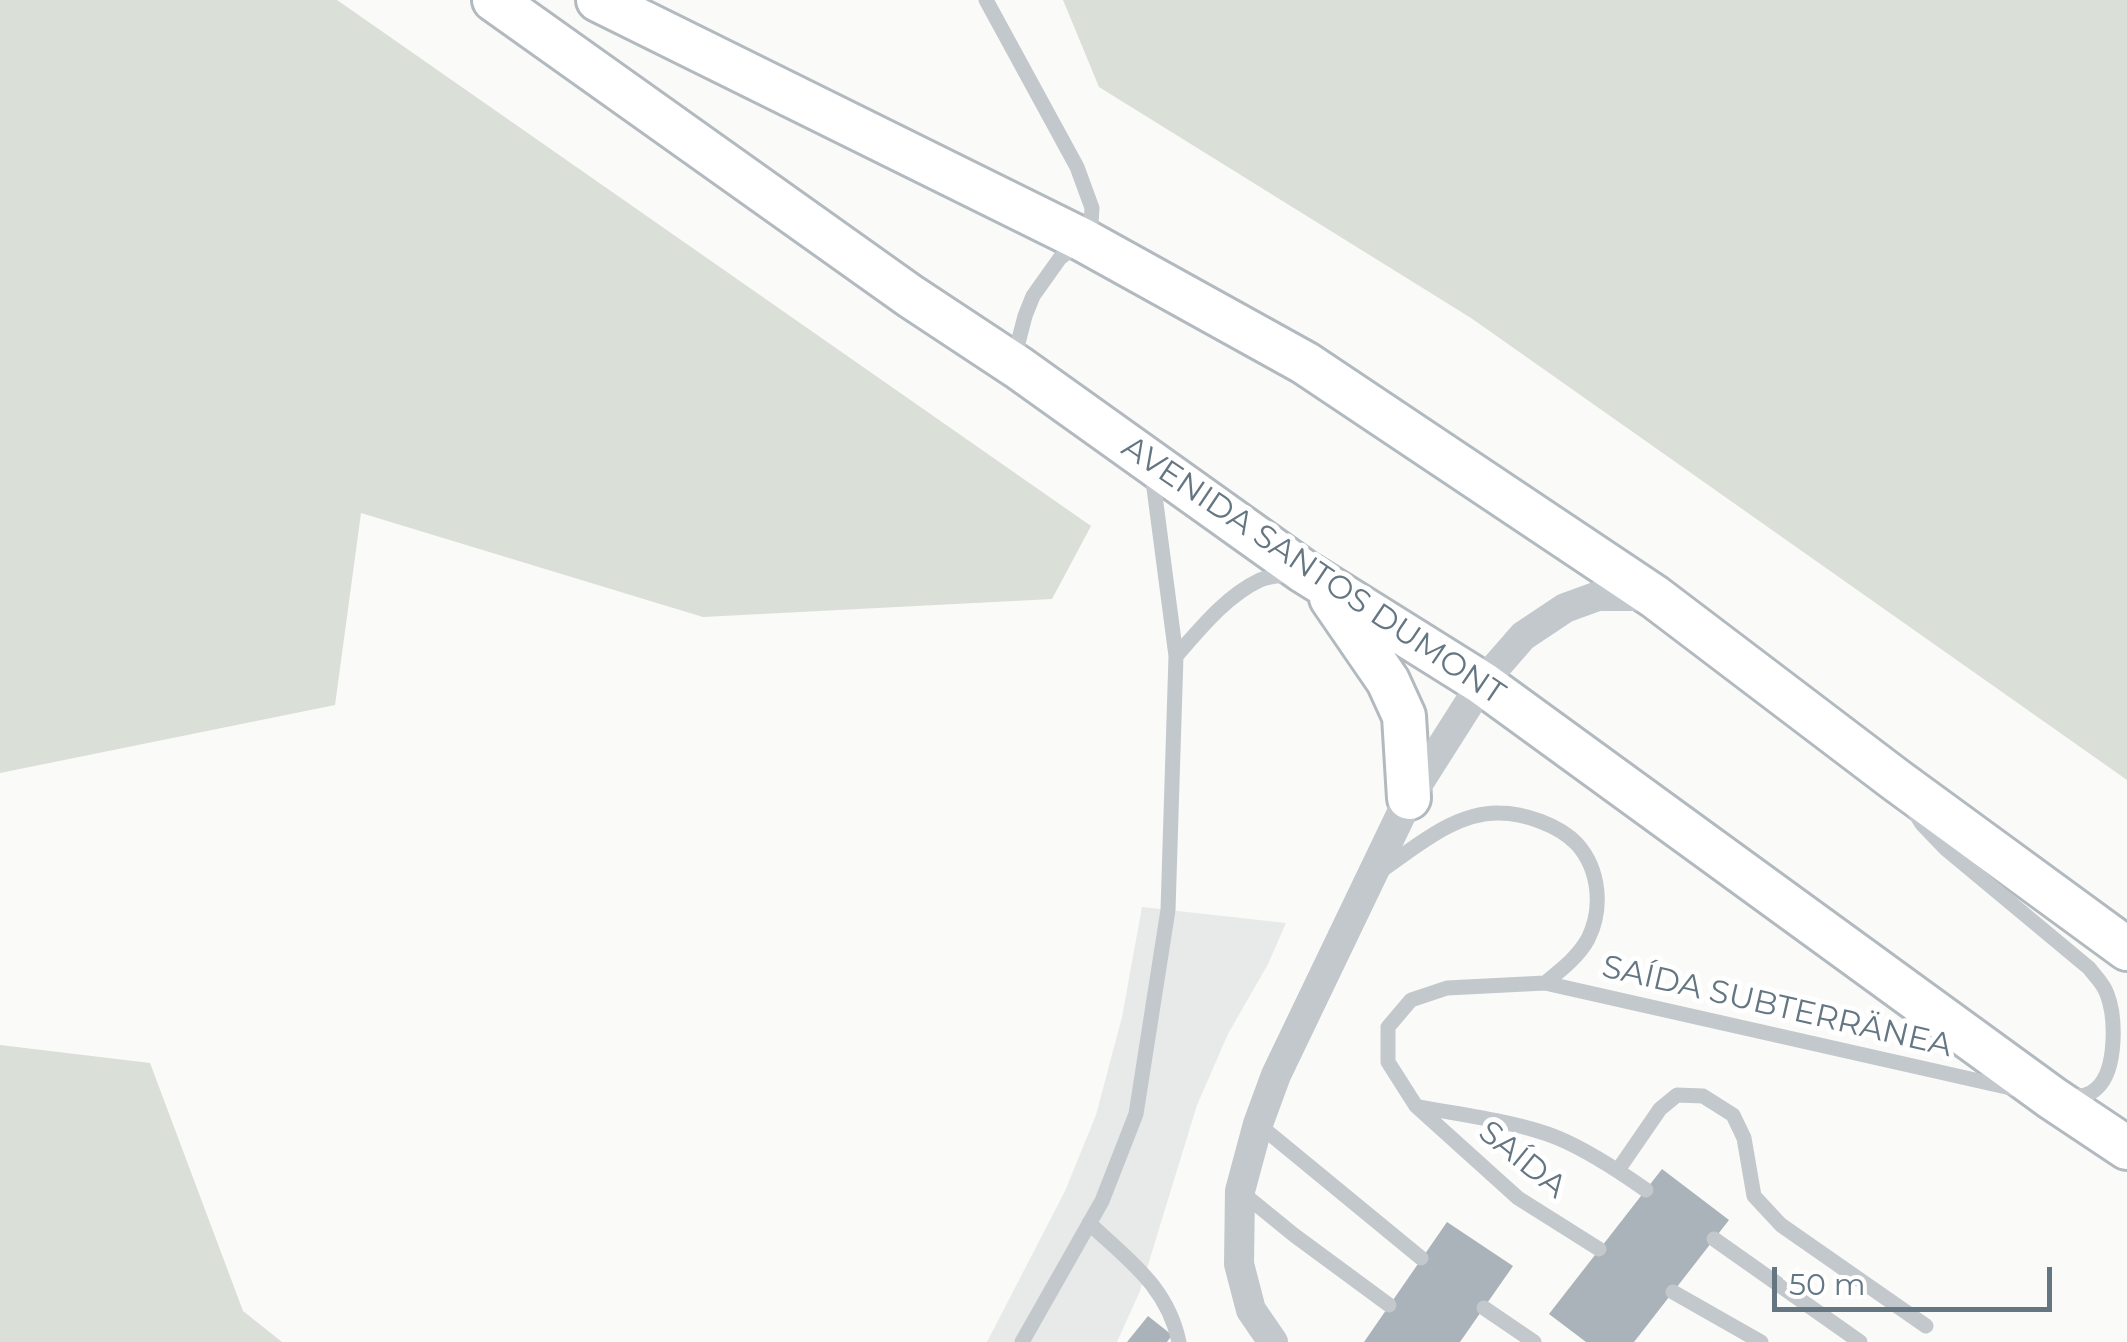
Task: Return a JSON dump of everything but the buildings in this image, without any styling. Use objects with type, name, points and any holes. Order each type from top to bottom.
[{"type":"main road","name":"AVENIDA SANTOS DUMONT","points":[[494,0],[1311,576],[1482,682],[2052,1098],[2127,1148]]},
{"type":"main road","points":[[598,0],[1083,240],[1305,363],[1654,596],[2127,949]]},
{"type":"main road","points":[[1311,576],[1388,681],[1404,716],[1409,798]]},
{"type":"street","points":[[1273,1342],[1251,1310],[1239,1264],[1240,1191],[1258,1124],[1285,1057],[1409,798],[1482,682],[1523,636],[1565,608],[1598,596],[1654,596]]},
{"type":"lane","points":[[986,0],[1077,167],[1092,208],[1091,223],[1083,240],[1060,258],[1033,296],[1018,343],[1019,368]]},
{"type":"lane","points":[[1022,1342],[1102,1201],[1136,1114],[1168,910],[1176,656],[1151,464]]},
{"type":"lane","points":[[1176,656],[1210,618],[1261,580],[1311,576]]},
{"type":"lane","name":"SAÍDA SUBTERRÄNEA","points":[[1416,1106],[1388,1062],[1388,1026],[1411,1000],[1447,988],[1545,983],[2052,1098],[2084,1096],[2095,1090],[2104,1080],[2113,1043],[2113,1015],[2106,989],[2089,968],[1946,849],[1922,824],[1896,780]]},
{"type":"lane","points":[[1372,876],[1448,827],[1472,817],[1499,813],[1535,820],[1561,832],[1578,845],[1594,876],[1599,900],[1588,938],[1572,961],[1545,983]]},
{"type":"lane","points":[[1618,1170],[1660,1109],[1677,1095],[1703,1096],[1732,1115],[1744,1138],[1754,1196],[1781,1224],[1926,1326]]},
{"type":"lane","points":[[1416,1106],[1557,1138],[1618,1170],[1646,1190]]},
{"type":"lane","name":"SAÍDA","points":[[1416,1106],[1518,1198],[1599,1249]]},
{"type":"lane","points":[[1258,1124],[1421,1258]]},
{"type":"lane","points":[[1240,1191],[1390,1305]]},
{"type":"lane","points":[[1090,1223],[1157,1288],[1174,1320],[1179,1342]]},
{"type":"lane","points":[[1714,1238],[1860,1342]]},
{"type":"lane","points":[[1673,1292],[1761,1342]]},
{"type":"lane","points":[[1484,1308],[1534,1342]]},
{"type":"shaded area","points":[[0,0],[337,0],[1091,526],[1052,599],[703,617],[361,513],[335,705],[0,773]]},
{"type":"shaded area","points":[[1063,0],[2127,0],[2127,780],[1471,318],[1099,87]]},
{"type":"shaded area","points":[[1142,907],[1286,923],[1268,964],[1228,1034],[1197,1105],[1140,1291],[1117,1342],[987,1342],[1065,1191],[1096,1115],[1122,1017]]},
{"type":"shaded area","points":[[0,1045],[150,1063],[243,1311],[282,1342],[0,1342]]}]
